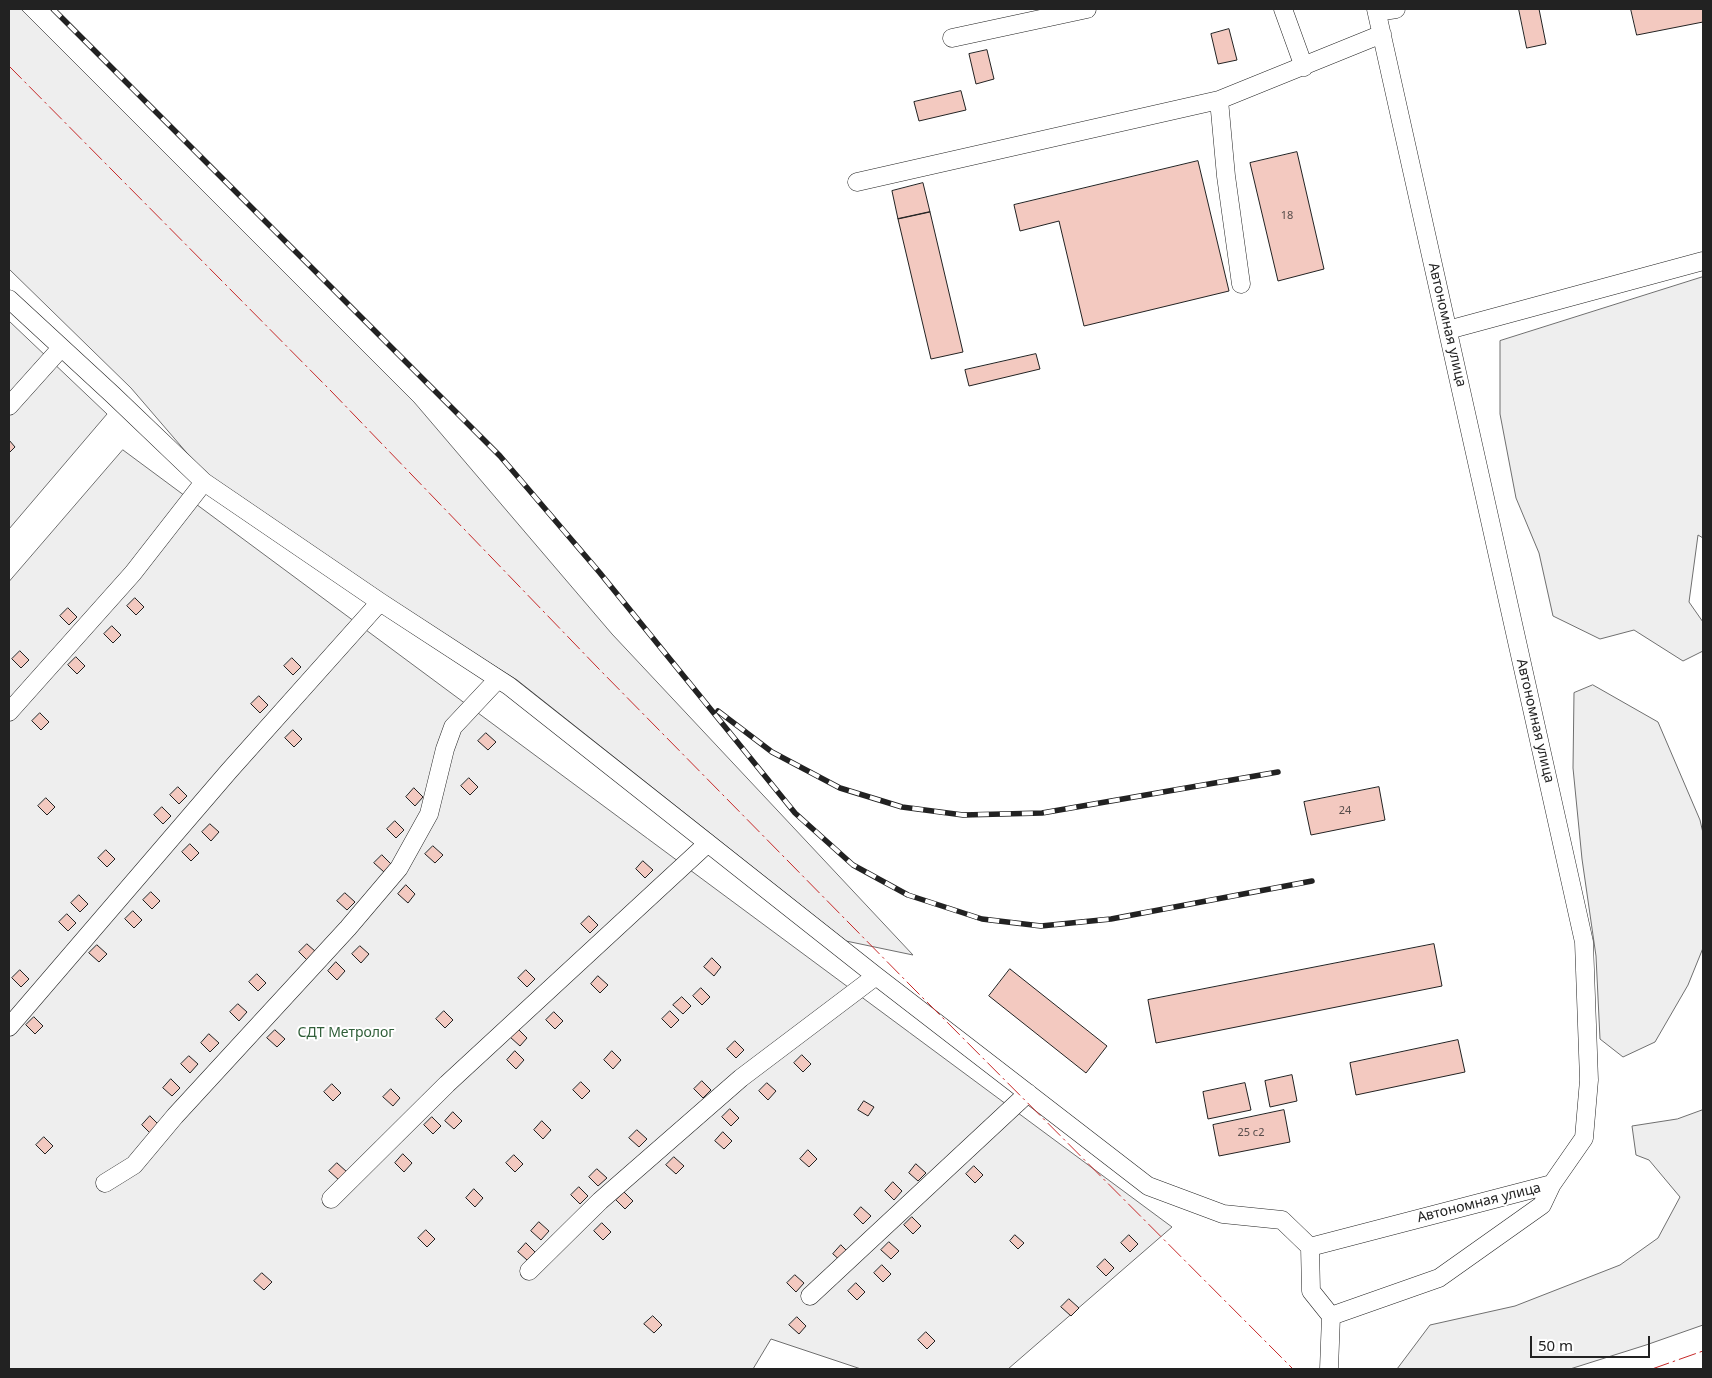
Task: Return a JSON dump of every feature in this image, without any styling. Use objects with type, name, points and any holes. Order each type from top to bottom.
[{"type":"street","points":[[952,38],[1086,9]]},
{"type":"street","points":[[1283,9],[1304,67]]},
{"type":"street","points":[[1377,11],[1396,9]]},
{"type":"street","name":"Автономная улица","points":[[1310,1247],[1552,1184],[1584,1138],[1589,1080],[1584,942],[1377,11]]},
{"type":"street","points":[[857,182],[1219,100],[1382,34]]},
{"type":"street","points":[[1219,100],[1226,176],[1242,284]]},
{"type":"street","points":[[1448,330],[1703,261]]},
{"type":"street","points":[[9,299],[204,482],[380,602],[498,679],[876,976],[1148,1186],[1223,1214],[1282,1220],[1310,1247],[1311,1291],[1331,1316],[1329,1369]]},
{"type":"street","points":[[9,406],[61,348]]},
{"type":"street","points":[[9,712],[133,573],[204,482]]},
{"type":"street","points":[[9,1027],[229,771],[380,602]]},
{"type":"street","points":[[105,1183],[134,1165],[175,1116],[348,928],[399,868],[429,814],[445,748],[453,728],[498,679]]},
{"type":"street","points":[[331,1198],[447,1084],[708,843]]},
{"type":"street","points":[[530,1271],[600,1202],[741,1078],[876,976]]},
{"type":"street","points":[[810,1296],[1028,1093]]},
{"type":"street","points":[[1331,1316],[1439,1278],[1542,1205],[1552,1184]]},
{"type":"green space","points":[[9,9],[21,9],[414,402],[612,634],[913,955],[846,941],[517,680],[398,606],[211,481],[131,388],[9,269]]},
{"type":"green space","points":[[1703,277],[1703,538],[1698,535],[1689,602],[1703,622],[1703,651],[1683,661],[1634,630],[1600,639],[1553,616],[1539,553],[1516,498],[1500,414],[1500,341]]},
{"type":"green space","points":[[9,321],[107,414],[9,529]]},
{"type":"green space","name":"СДТ Метролог","points":[[123,450],[1172,1227],[1008,1369],[861,1369],[771,1339],[753,1369],[9,1369],[9,582]]},
{"type":"green space","points":[[1593,685],[1658,722],[1700,820],[1703,833],[1703,948],[1688,985],[1655,1042],[1623,1057],[1600,1039],[1596,956],[1582,859],[1573,768],[1574,693]]},
{"type":"green space","points":[[1703,1110],[1703,1325],[1570,1369],[1397,1369],[1430,1325],[1515,1306],[1620,1265],[1658,1238],[1680,1197],[1649,1160],[1636,1155],[1632,1126],[1677,1119]]},
{"type":"building","points":[[1519,9],[1539,9],[1546,44],[1527,48]]},
{"type":"building","points":[[1631,9],[1703,9],[1703,22],[1637,35]]},
{"type":"building","points":[[1229,29],[1237,60],[1218,64],[1211,34]]},
{"type":"building","points":[[987,50],[994,79],[976,84],[969,54]]},
{"type":"building","points":[[961,91],[966,110],[919,121],[914,102]]},
{"type":"building","points":[[1297,152],[1324,269],[1278,281],[1250,163]]},
{"type":"building","points":[[1198,161],[1229,291],[1084,326],[1059,221],[1020,231],[1014,205]]},
{"type":"building","points":[[923,183],[930,212],[898,219],[892,191]]},
{"type":"building","points":[[930,212],[963,352],[931,359],[898,219]]},
{"type":"building","points":[[1036,354],[1040,369],[969,386],[965,370]]},
{"type":"building","points":[[9,440],[15,447],[9,453]]},
{"type":"building","points":[[135,598],[144,607],[136,615],[127,606]]},
{"type":"building","points":[[68,608],[77,617],[69,625],[60,616]]},
{"type":"building","points":[[112,626],[121,635],[113,643],[104,634]]},
{"type":"building","points":[[20,651],[29,660],[21,668],[12,659]]},
{"type":"building","points":[[76,657],[85,666],[77,674],[68,665]]},
{"type":"building","points":[[292,658],[301,667],[293,675],[284,666]]},
{"type":"building","points":[[259,696],[268,705],[260,713],[251,704]]},
{"type":"building","points":[[40,713],[49,722],[41,730],[32,721]]},
{"type":"building","points":[[293,730],[302,739],[294,747],[285,738]]},
{"type":"building","points":[[486,733],[496,742],[488,750],[478,741]]},
{"type":"building","points":[[469,778],[478,787],[470,795],[461,786]]},
{"type":"building","points":[[178,787],[187,796],[179,804],[170,795]]},
{"type":"building","points":[[1379,787],[1385,820],[1311,835],[1304,802]]},
{"type":"building","points":[[414,788],[423,797],[415,806],[406,797]]},
{"type":"building","points":[[46,798],[55,807],[47,815],[38,806]]},
{"type":"building","points":[[162,807],[171,816],[163,824],[154,815]]},
{"type":"building","points":[[395,821],[404,830],[396,838],[387,829]]},
{"type":"building","points":[[210,824],[219,832],[211,841],[202,832]]},
{"type":"building","points":[[190,844],[199,853],[191,861],[182,852]]},
{"type":"building","points":[[433,846],[443,855],[435,863],[425,854]]},
{"type":"building","points":[[106,850],[115,859],[107,867],[98,858]]},
{"type":"building","points":[[382,855],[391,864],[384,872],[374,863]]},
{"type":"building","points":[[643,861],[653,870],[645,878],[636,869]]},
{"type":"building","points":[[406,885],[415,894],[408,903],[398,894]]},
{"type":"building","points":[[151,892],[160,901],[152,909],[143,900]]},
{"type":"building","points":[[345,893],[355,902],[347,910],[337,901]]},
{"type":"building","points":[[79,895],[88,904],[80,912],[71,903]]},
{"type":"building","points":[[133,911],[142,920],[134,928],[125,919]]},
{"type":"building","points":[[67,914],[76,923],[68,931],[59,922]]},
{"type":"building","points":[[589,916],[598,925],[590,933],[581,924]]},
{"type":"building","points":[[307,944],[316,952],[308,961],[299,952]]},
{"type":"building","points":[[1434,944],[1442,986],[1156,1043],[1148,1000]]},
{"type":"building","points":[[97,945],[107,954],[99,962],[89,953]]},
{"type":"building","points":[[360,946],[369,954],[361,963],[352,954]]},
{"type":"building","points":[[712,958],[721,967],[714,976],[704,967]]},
{"type":"building","points":[[336,962],[345,971],[337,980],[328,971]]},
{"type":"building","points":[[1010,969],[1107,1046],[1086,1073],[989,996]]},
{"type":"building","points":[[20,970],[29,979],[21,987],[12,978]]},
{"type":"building","points":[[526,970],[535,979],[527,987],[518,978]]},
{"type":"building","points":[[257,974],[266,983],[258,991],[249,982]]},
{"type":"building","points":[[598,976],[608,985],[600,993],[591,984]]},
{"type":"building","points":[[701,988],[710,997],[702,1005],[693,996]]},
{"type":"building","points":[[682,997],[691,1006],[683,1014],[673,1005]]},
{"type":"building","points":[[238,1004],[247,1012],[239,1021],[230,1012]]},
{"type":"building","points":[[444,1011],[453,1020],[445,1028],[436,1019]]},
{"type":"building","points":[[670,1011],[679,1020],[671,1028],[662,1019]]},
{"type":"building","points":[[554,1012],[563,1021],[555,1029],[546,1020]]},
{"type":"building","points":[[34,1017],[43,1026],[35,1034],[26,1025]]},
{"type":"building","points":[[518,1029],[527,1038],[520,1046],[510,1037]]},
{"type":"building","points":[[275,1030],[285,1039],[277,1047],[267,1038]]},
{"type":"building","points":[[209,1034],[219,1043],[210,1052],[201,1043]]},
{"type":"building","points":[[1458,1040],[1465,1072],[1356,1095],[1350,1063]]},
{"type":"building","points":[[735,1041],[744,1050],[736,1058],[727,1049]]},
{"type":"building","points":[[515,1051],[524,1060],[516,1069],[507,1060]]},
{"type":"building","points":[[612,1051],[621,1060],[613,1069],[604,1060]]},
{"type":"building","points":[[802,1055],[811,1064],[803,1072],[794,1063]]},
{"type":"building","points":[[189,1056],[198,1064],[190,1073],[181,1064]]},
{"type":"building","points":[[1292,1075],[1297,1101],[1270,1107],[1265,1081]]},
{"type":"building","points":[[171,1079],[180,1088],[172,1096],[163,1088]]},
{"type":"building","points":[[702,1081],[711,1090],[703,1098],[694,1089]]},
{"type":"building","points":[[581,1082],[590,1091],[582,1099],[573,1090]]},
{"type":"building","points":[[767,1083],[776,1091],[768,1100],[759,1091]]},
{"type":"building","points":[[1245,1083],[1251,1110],[1208,1119],[1203,1092]]},
{"type":"building","points":[[332,1084],[341,1093],[333,1101],[324,1092]]},
{"type":"building","points":[[391,1089],[400,1098],[393,1106],[383,1097]]},
{"type":"building","points":[[864,1101],[874,1107],[868,1116],[858,1110]]},
{"type":"building","points":[[730,1109],[739,1118],[731,1126],[722,1117]]},
{"type":"building","points":[[1284,1110],[1290,1142],[1219,1156],[1213,1125]]},
{"type":"building","points":[[453,1112],[462,1121],[454,1129],[445,1121]]},
{"type":"building","points":[[150,1116],[159,1125],[151,1134],[142,1125]]},
{"type":"building","points":[[432,1117],[441,1126],[433,1134],[424,1125]]},
{"type":"building","points":[[542,1121],[551,1130],[543,1139],[534,1130]]},
{"type":"building","points":[[637,1130],[647,1139],[639,1147],[629,1138]]},
{"type":"building","points":[[723,1132],[732,1141],[724,1149],[715,1141]]},
{"type":"building","points":[[44,1137],[53,1146],[45,1154],[36,1145]]},
{"type":"building","points":[[808,1150],[817,1159],[809,1167],[800,1159]]},
{"type":"building","points":[[403,1154],[412,1163],[404,1172],[395,1163]]},
{"type":"building","points":[[514,1155],[523,1164],[515,1172],[506,1163]]},
{"type":"building","points":[[674,1157],[684,1166],[676,1174],[666,1165]]},
{"type":"building","points":[[337,1163],[347,1172],[339,1180],[329,1171]]},
{"type":"building","points":[[916,1164],[926,1173],[918,1181],[909,1173]]},
{"type":"building","points":[[974,1166],[983,1175],[975,1183],[966,1174]]},
{"type":"building","points":[[597,1169],[607,1178],[598,1186],[589,1177]]},
{"type":"building","points":[[893,1182],[902,1191],[894,1200],[885,1191]]},
{"type":"building","points":[[579,1187],[588,1196],[580,1204],[571,1195]]},
{"type":"building","points":[[474,1189],[483,1198],[475,1207],[466,1198]]},
{"type":"building","points":[[624,1192],[633,1201],[625,1209],[616,1200]]},
{"type":"building","points":[[861,1207],[871,1216],[863,1224],[854,1215]]},
{"type":"building","points":[[912,1217],[921,1226],[913,1234],[904,1225]]},
{"type":"building","points":[[539,1222],[549,1231],[541,1240],[531,1231]]},
{"type":"building","points":[[602,1223],[611,1232],[603,1240],[594,1231]]},
{"type":"building","points":[[426,1230],[435,1239],[427,1247],[418,1238]]},
{"type":"building","points":[[1015,1235],[1024,1243],[1018,1249],[1010,1241]]},
{"type":"building","points":[[1129,1235],[1138,1244],[1130,1252],[1121,1243]]},
{"type":"building","points":[[889,1242],[899,1251],[891,1259],[881,1250]]},
{"type":"building","points":[[526,1243],[535,1252],[527,1260],[518,1252]]},
{"type":"building","points":[[841,1245],[850,1254],[842,1262],[833,1254]]},
{"type":"building","points":[[1105,1259],[1114,1268],[1106,1276],[1097,1267]]},
{"type":"building","points":[[882,1265],[891,1274],[883,1282],[874,1273]]},
{"type":"building","points":[[262,1273],[272,1282],[264,1290],[254,1281]]},
{"type":"building","points":[[795,1275],[804,1283],[796,1292],[787,1283]]},
{"type":"building","points":[[856,1283],[865,1292],[857,1300],[848,1291]]},
{"type":"building","points":[[1069,1299],[1079,1308],[1071,1316],[1061,1307]]},
{"type":"building","points":[[653,1316],[662,1325],[654,1333],[644,1324]]},
{"type":"building","points":[[797,1317],[806,1326],[799,1334],[789,1325]]},
{"type":"building","points":[[926,1332],[935,1341],[927,1349],[918,1340]]},
{"type":"railway","points":[[53,9],[500,456],[600,573],[795,813],[853,865],[908,895],[982,919],[1041,926],[1111,919],[1312,881]]},
{"type":"railway","points":[[718,711],[772,752],[840,788],[902,807],[963,815],[1042,813],[1278,772]]},
{"type":"power","points":[[9,66],[331,391],[598,668],[913,988],[1293,1369]]},
{"type":"power","points":[[1652,1369],[1703,1351]]}]
